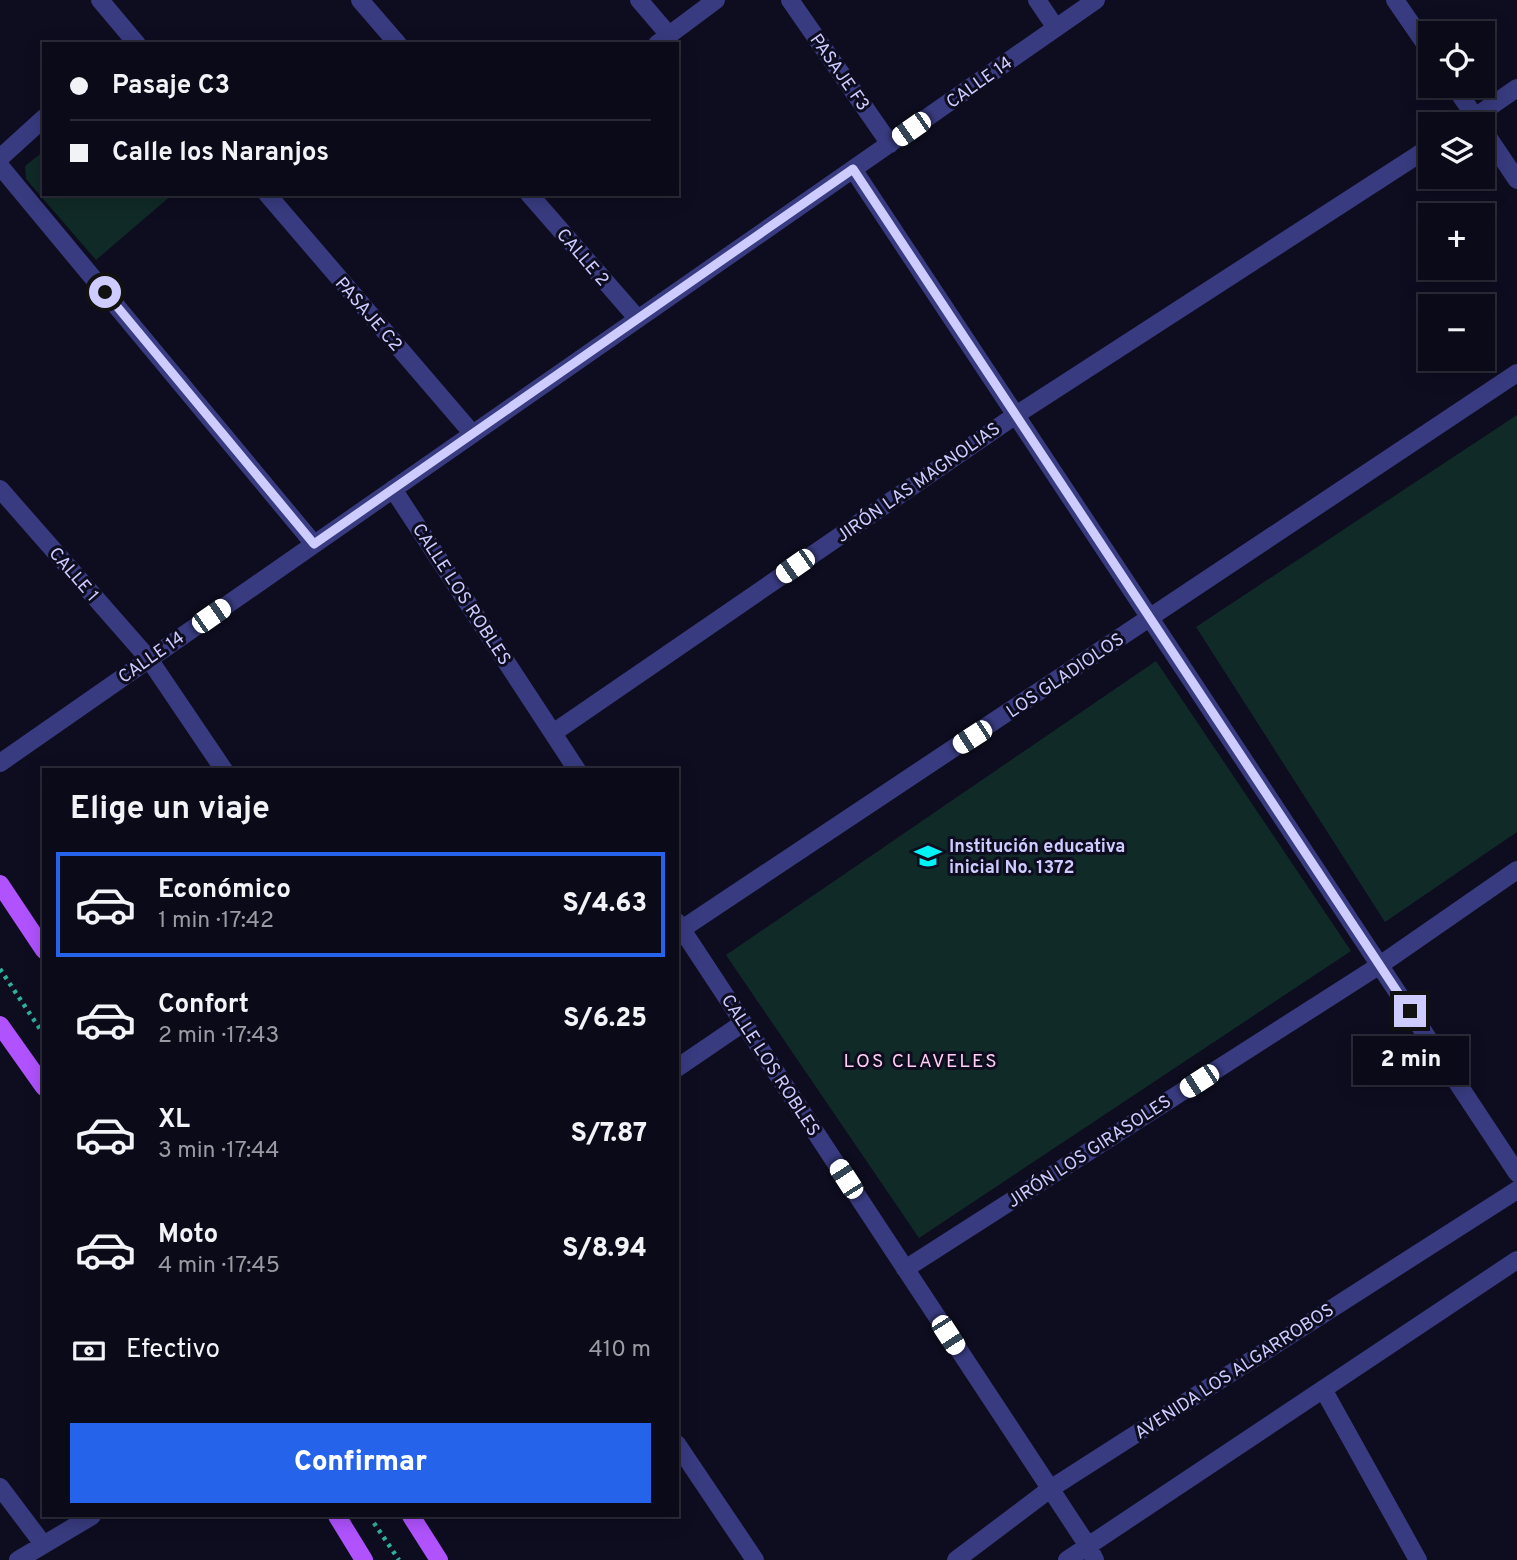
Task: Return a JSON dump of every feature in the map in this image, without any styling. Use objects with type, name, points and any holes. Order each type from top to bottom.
[{"type":"main road","points":[[0,884],[42,947]]},
{"type":"main road","points":[[0,1025],[42,1084]]},
{"type":"main road","points":[[338,1517],[365,1560]]},
{"type":"main road","points":[[412,1517],[439,1560]]},
{"type":"street","points":[[100,0],[132,42]]},
{"type":"street","points":[[360,0],[396,42]]},
{"type":"street","points":[[639,0],[663,39],[716,0]]},
{"type":"street","name":"PASAJE F3","points":[[790,0],[890,144]]},
{"type":"street","points":[[1037,0],[1056,28]]},
{"type":"street","name":"CALLE 14","points":[[0,763],[1096,0]]},
{"type":"street","points":[[1395,0],[1418,34]]},
{"type":"street","points":[[1489,112],[1517,88]]},
{"type":"street","points":[[0,158],[42,120]]},
{"type":"street","points":[[1495,149],[1517,180]]},
{"type":"street","name":"JIRÓN LAS MAGNOLIAS","points":[[553,733],[1016,415],[1418,155]]},
{"type":"street","points":[[0,166],[314,544]]},
{"type":"street","points":[[853,169],[1517,1173]]},
{"type":"street","name":"PASAJE C2","points":[[269,196],[472,433]]},
{"type":"street","name":"CALLE 2","points":[[531,196],[638,319]]},
{"type":"street","name":"LOS GLADIOLOS","points":[[680,926],[1150,618],[1517,373]]},
{"type":"street","name":"CALLE 1","points":[[0,489],[149,659],[223,768]]},
{"type":"street","name":"CALLE LOS ROBLES","points":[[393,489],[576,768]]},
{"type":"street","name":"JIRÓN LOS GIRASOLES","points":[[905,1269],[1380,965],[1517,870]]},
{"type":"street","name":"CALLE LOS ROBLES","points":[[680,926],[1091,1553]]},
{"type":"street","points":[[679,1067],[743,1023]]},
{"type":"street","name":"AVENIDA LOS ALGARROBOS","points":[[957,1560],[1050,1489],[1517,1190]]},
{"type":"street","points":[[1067,1560],[1091,1553],[1323,1389],[1517,1260]]},
{"type":"street","points":[[1323,1389],[1418,1560]]},
{"type":"street","points":[[679,1447],[755,1560]]},
{"type":"street","points":[[0,1487],[43,1544]]},
{"type":"street","points":[[19,1560],[90,1517]]},
{"type":"path","points":[[0,969],[42,1032]]},
{"type":"path","points":[[370,1517],[399,1560]]},
{"type":"green space","points":[[42,153],[42,196],[171,196],[96,260],[26,179],[25,166]]},
{"type":"green space","points":[[1517,415],[1517,832],[1385,922],[1196,627]]},
{"type":"green space","points":[[1156,661],[1351,951],[919,1238],[726,955]]},
{"type":"place","name":"Institución educativa inicial No. 1372","points":[[928,856]]},
{"type":"district","name":"LOS CLAVELES","points":[[921,1060]]},
{"type":"route","points":[[105,292],[314,544],[853,169],[1410,1011]]}]
